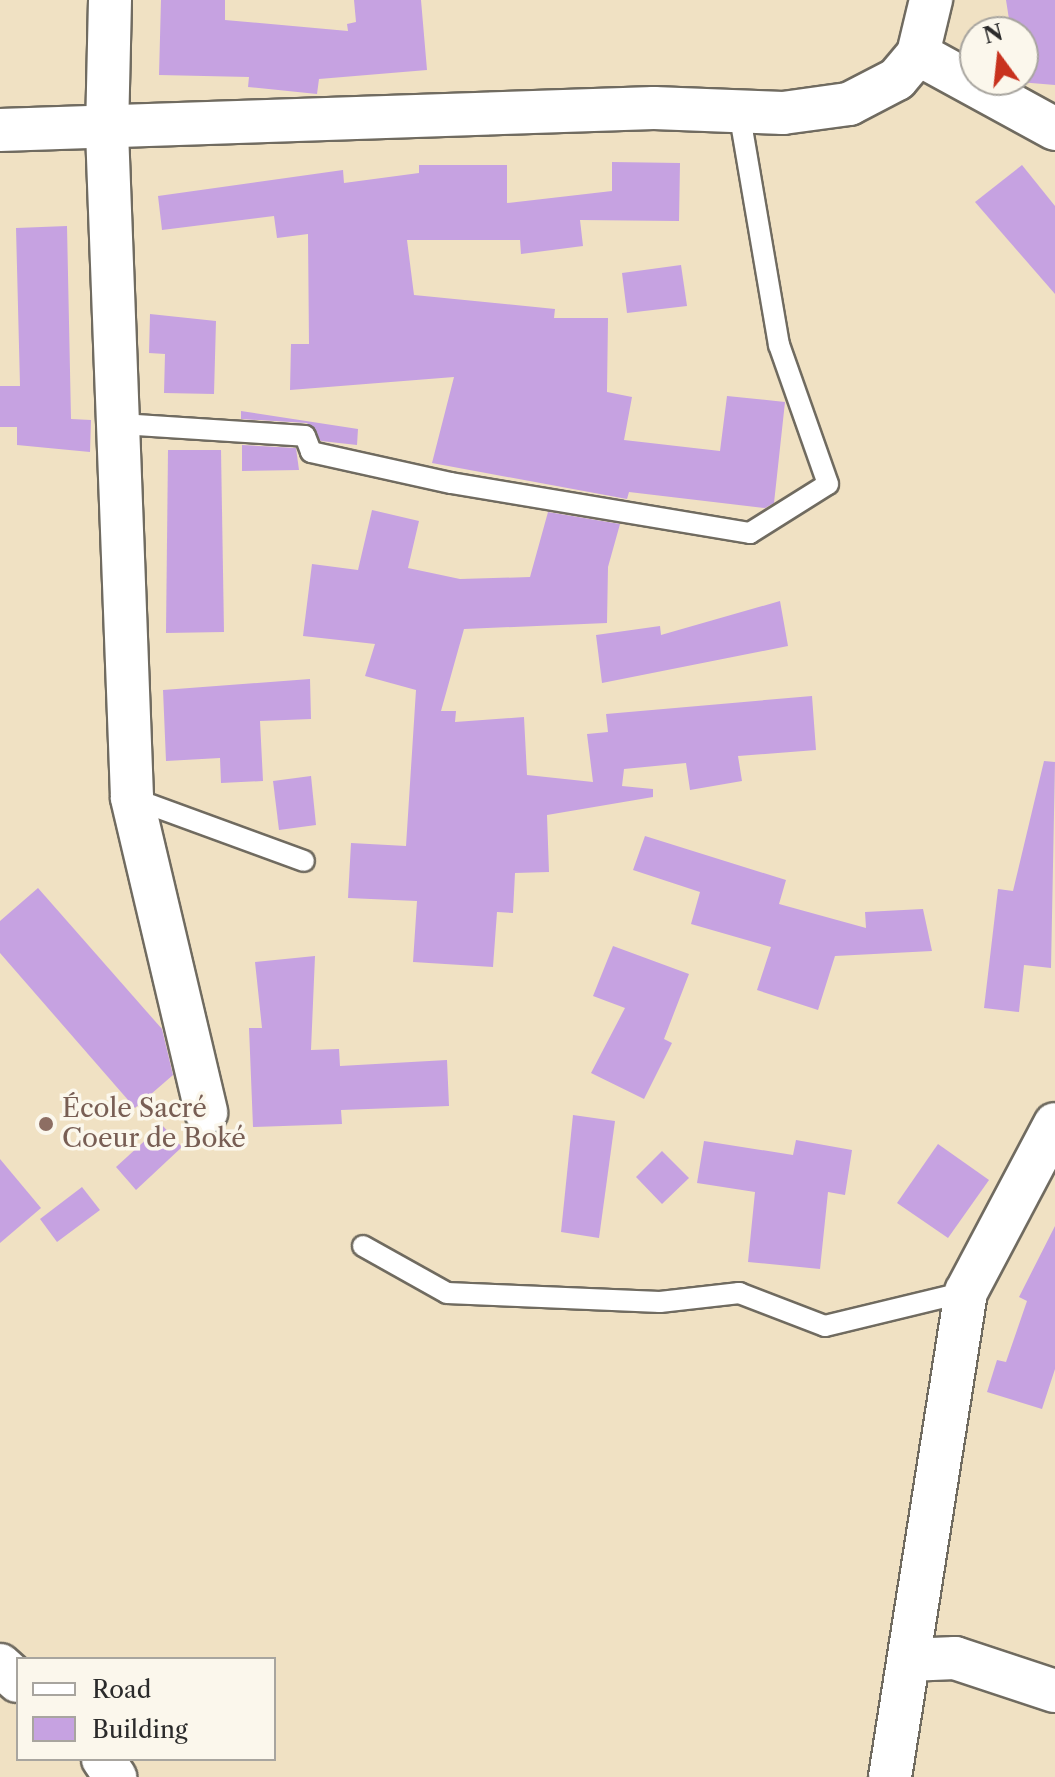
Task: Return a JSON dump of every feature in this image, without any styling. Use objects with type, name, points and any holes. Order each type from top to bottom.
[{"type":"street","points":[[110,0],[107,131],[121,424],[132,798],[206,1112]]},
{"type":"street","points":[[0,130],[107,131],[739,111],[849,104],[897,79],[918,54],[931,0]]},
{"type":"street","points":[[918,54],[1055,129]]},
{"type":"street","points":[[890,1777],[966,1292],[1055,1124]]},
{"type":"street","points":[[909,1660],[955,1658],[1055,1691]]},
{"type":"street","points":[[0,1665],[16,1679]]},
{"type":"lane","points":[[121,424],[305,436],[311,452],[451,483],[750,533],[828,484],[779,345],[739,111]]},
{"type":"lane","points":[[132,798],[304,861]]},
{"type":"lane","points":[[363,1246],[447,1293],[660,1302],[739,1293],[825,1326],[966,1292]]},
{"type":"building","points":[[161,0],[225,0],[225,20],[348,31],[347,24],[356,22],[354,0],[421,0],[427,70],[319,79],[317,94],[248,87],[249,77],[159,75]]},
{"type":"building","points":[[1006,0],[1055,0],[1055,85],[1039,84],[1039,16],[1008,16]]},
{"type":"building","points":[[612,162],[680,163],[679,221],[580,220],[583,246],[521,254],[520,240],[407,240],[414,295],[555,309],[554,318],[608,318],[607,392],[632,397],[624,440],[720,451],[727,396],[785,402],[774,503],[765,508],[629,492],[627,499],[432,463],[454,377],[290,390],[291,344],[309,344],[308,234],[277,238],[274,216],[162,230],[158,196],[343,170],[344,183],[419,173],[419,165],[507,165],[507,203],[612,191]]},
{"type":"building","points":[[1022,165],[1055,206],[1055,294],[975,202]]},
{"type":"building","points":[[67,226],[71,419],[91,420],[90,452],[17,445],[17,427],[0,427],[0,386],[20,386],[16,228]]},
{"type":"building","points":[[681,265],[687,306],[627,313],[622,273]]},
{"type":"building","points":[[150,314],[216,321],[214,394],[164,393],[165,354],[149,353]]},
{"type":"building","points":[[241,411],[358,429],[357,445],[321,441],[307,423],[241,419]]},
{"type":"building","points":[[242,445],[296,448],[299,470],[242,471]]},
{"type":"building","points":[[168,450],[221,450],[224,632],[166,633]]},
{"type":"building","points":[[372,510],[419,521],[408,568],[460,579],[530,577],[548,512],[620,524],[608,567],[607,623],[464,629],[441,711],[456,711],[455,722],[524,717],[527,775],[593,782],[587,734],[608,732],[606,714],[812,696],[816,750],[738,756],[742,781],[690,790],[686,763],[624,769],[622,786],[653,789],[653,797],[547,815],[549,872],[515,873],[513,913],[497,912],[493,967],[413,962],[417,901],[348,898],[351,843],[406,846],[416,690],[365,676],[375,644],[303,636],[312,564],[358,570]]},
{"type":"building","points":[[780,601],[788,646],[602,683],[596,635],[660,626],[661,635]]},
{"type":"building","points":[[310,679],[311,719],[260,721],[263,781],[221,783],[220,758],[166,761],[163,690]]},
{"type":"building","points":[[1044,761],[1055,762],[1051,968],[1024,965],[1019,1012],[984,1008],[998,889],[1013,891]]},
{"type":"building","points":[[311,776],[316,825],[279,830],[273,781]]},
{"type":"building","points":[[645,836],[786,880],[779,904],[866,928],[865,912],[923,909],[932,951],[835,956],[818,1010],[757,990],[771,947],[691,924],[700,892],[633,870]]},
{"type":"building","points":[[38,888],[162,1029],[173,1075],[135,1108],[0,953],[0,921]]},
{"type":"building","points":[[613,946],[689,974],[664,1039],[672,1043],[644,1099],[591,1073],[625,1008],[593,996]]},
{"type":"building","points":[[315,956],[311,1050],[339,1049],[340,1066],[447,1060],[449,1106],[341,1110],[342,1124],[253,1127],[249,1028],[262,1028],[255,962]]},
{"type":"building","points":[[573,1115],[615,1121],[599,1238],[561,1232]]},
{"type":"building","points":[[162,1125],[182,1147],[136,1190],[116,1167]]},
{"type":"building","points":[[796,1140],[852,1150],[845,1195],[828,1192],[820,1269],[748,1262],[755,1192],[697,1183],[704,1141],[793,1155]]},
{"type":"building","points":[[938,1144],[989,1180],[948,1238],[897,1203]]},
{"type":"building","points":[[662,1151],[689,1178],[662,1204],[636,1177]]},
{"type":"building","points":[[0,1159],[41,1208],[0,1243]]},
{"type":"building","points":[[82,1187],[100,1210],[57,1242],[40,1219]]},
{"type":"building","points":[[1055,1226],[1055,1369],[1042,1409],[987,1392],[997,1360],[1006,1362],[1027,1301],[1019,1297]]},
{"type":"place","name":"École Sacré Coeur de Boké","points":[[46,1124]]}]
